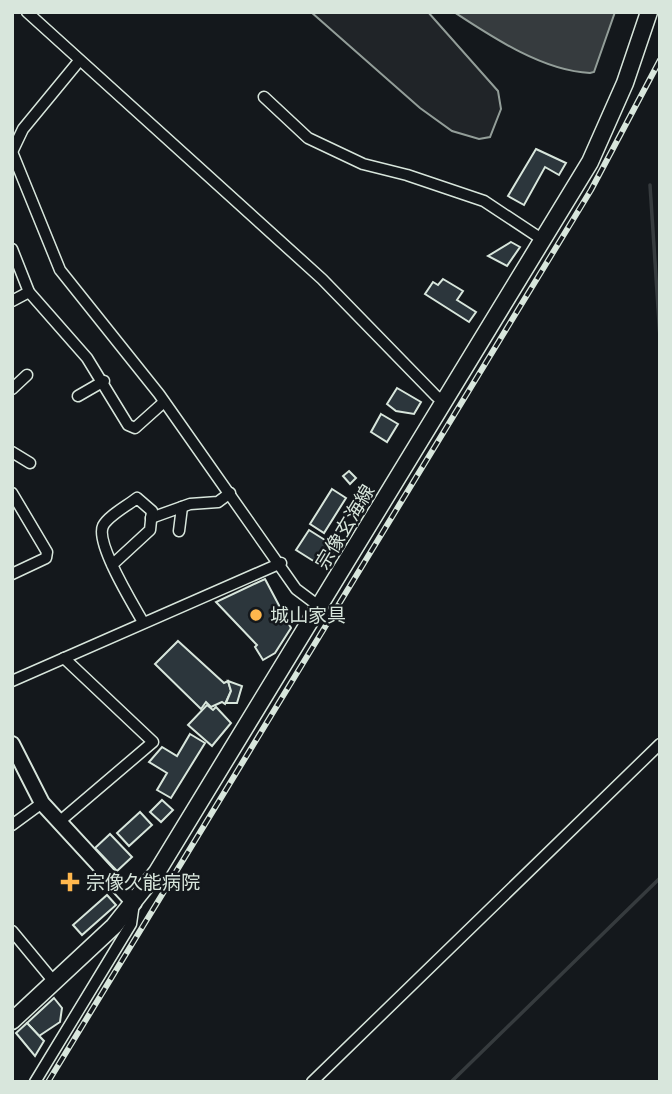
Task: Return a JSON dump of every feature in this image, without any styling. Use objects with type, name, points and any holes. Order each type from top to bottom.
[{"type":"main road","name":"宗像玄海線","points":[[15,1014],[55,983],[134,903],[157,873],[543,240],[608,125],[649,12]]},
{"type":"street","points":[[27,12],[322,279],[436,396],[445,402]]},
{"type":"street","points":[[79,61],[23,129],[13,156],[60,270],[164,402],[281,563],[296,589],[320,607]]},
{"type":"street","points":[[264,97],[309,138],[363,164],[419,178],[484,201],[543,240]]},
{"type":"street","points":[[12,249],[29,292],[104,381],[128,425],[135,428],[164,402]]},
{"type":"street","points":[[12,301],[29,292]]},
{"type":"street","points":[[12,389],[27,375]]},
{"type":"street","points":[[78,396],[104,381]]},
{"type":"street","points":[[12,452],[30,463]]},
{"type":"street","points":[[12,493],[47,552],[46,558],[12,574]]},
{"type":"street","points":[[151,518],[182,507],[218,502],[230,493]]},
{"type":"street","points":[[112,565],[150,530],[152,511],[137,498],[104,524],[102,532],[112,565],[144,622]]},
{"type":"street","points":[[179,531],[182,507]]},
{"type":"street","points":[[12,681],[281,563]]},
{"type":"street","points":[[59,822],[153,742],[64,657]]},
{"type":"street","points":[[12,744],[42,803],[134,903],[131,924],[35,1082]]},
{"type":"street","points":[[312,1082],[660,744]]},
{"type":"street","points":[[12,825],[42,803]]},
{"type":"street","points":[[12,931],[55,983]]},
{"type":"shaded area","points":[[311,12],[428,12],[498,91],[501,109],[490,137],[479,139],[452,131],[420,108]]},
{"type":"shaded area","points":[[454,12],[615,12],[594,72],[590,73],[572,71],[536,59],[501,42]]},
{"type":"building","points":[[536,149],[566,163],[559,175],[545,167],[524,205],[508,196]]},
{"type":"building","points":[[511,242],[520,247],[507,266],[488,256]]},
{"type":"building","points":[[443,279],[463,291],[457,300],[476,312],[469,322],[425,294],[433,282],[438,285]]},
{"type":"building","points":[[397,388],[421,402],[414,414],[396,411],[387,404]]},
{"type":"building","points":[[381,414],[398,424],[387,442],[371,432]]},
{"type":"building","points":[[349,471],[356,478],[350,484],[343,476]]},
{"type":"building","points":[[332,489],[346,498],[324,533],[310,524]]},
{"type":"building","points":[[309,530],[336,547],[323,567],[296,550]]},
{"type":"building","name":"城山家具","points":[[265,579],[291,628],[275,653],[263,660],[255,647],[257,645],[216,602]]},
{"type":"building","points":[[178,641],[224,683],[228,681],[231,691],[225,704],[222,702],[211,707],[206,702],[201,709],[155,664]]},
{"type":"building","points":[[228,681],[242,686],[237,703],[226,703],[231,691]]},
{"type":"building","points":[[207,705],[213,710],[216,707],[231,723],[212,746],[188,725]]},
{"type":"building","points":[[190,734],[205,743],[171,798],[157,790],[167,773],[149,762],[162,747],[177,756]]},
{"type":"building","points":[[162,800],[173,810],[161,822],[150,812]]},
{"type":"building","points":[[140,812],[152,825],[129,846],[117,833]]},
{"type":"building","points":[[110,834],[132,857],[117,871],[95,848]]},
{"type":"building","points":[[107,895],[116,905],[82,935],[73,925]]},
{"type":"building","points":[[54,998],[62,1008],[60,1022],[39,1036],[27,1023]]},
{"type":"building","points":[[27,1023],[44,1041],[35,1056],[16,1033]]},
{"type":"waterway","points":[[650,185],[660,338]]},
{"type":"waterway","points":[[451,1082],[660,878]]},
{"type":"railway","points":[[48,1082],[591,190],[660,60]]},
{"type":"place","name":"城山家具","points":[[256,615]]},
{"type":"place","name":"宗像久能病院","points":[[70,882]]}]
